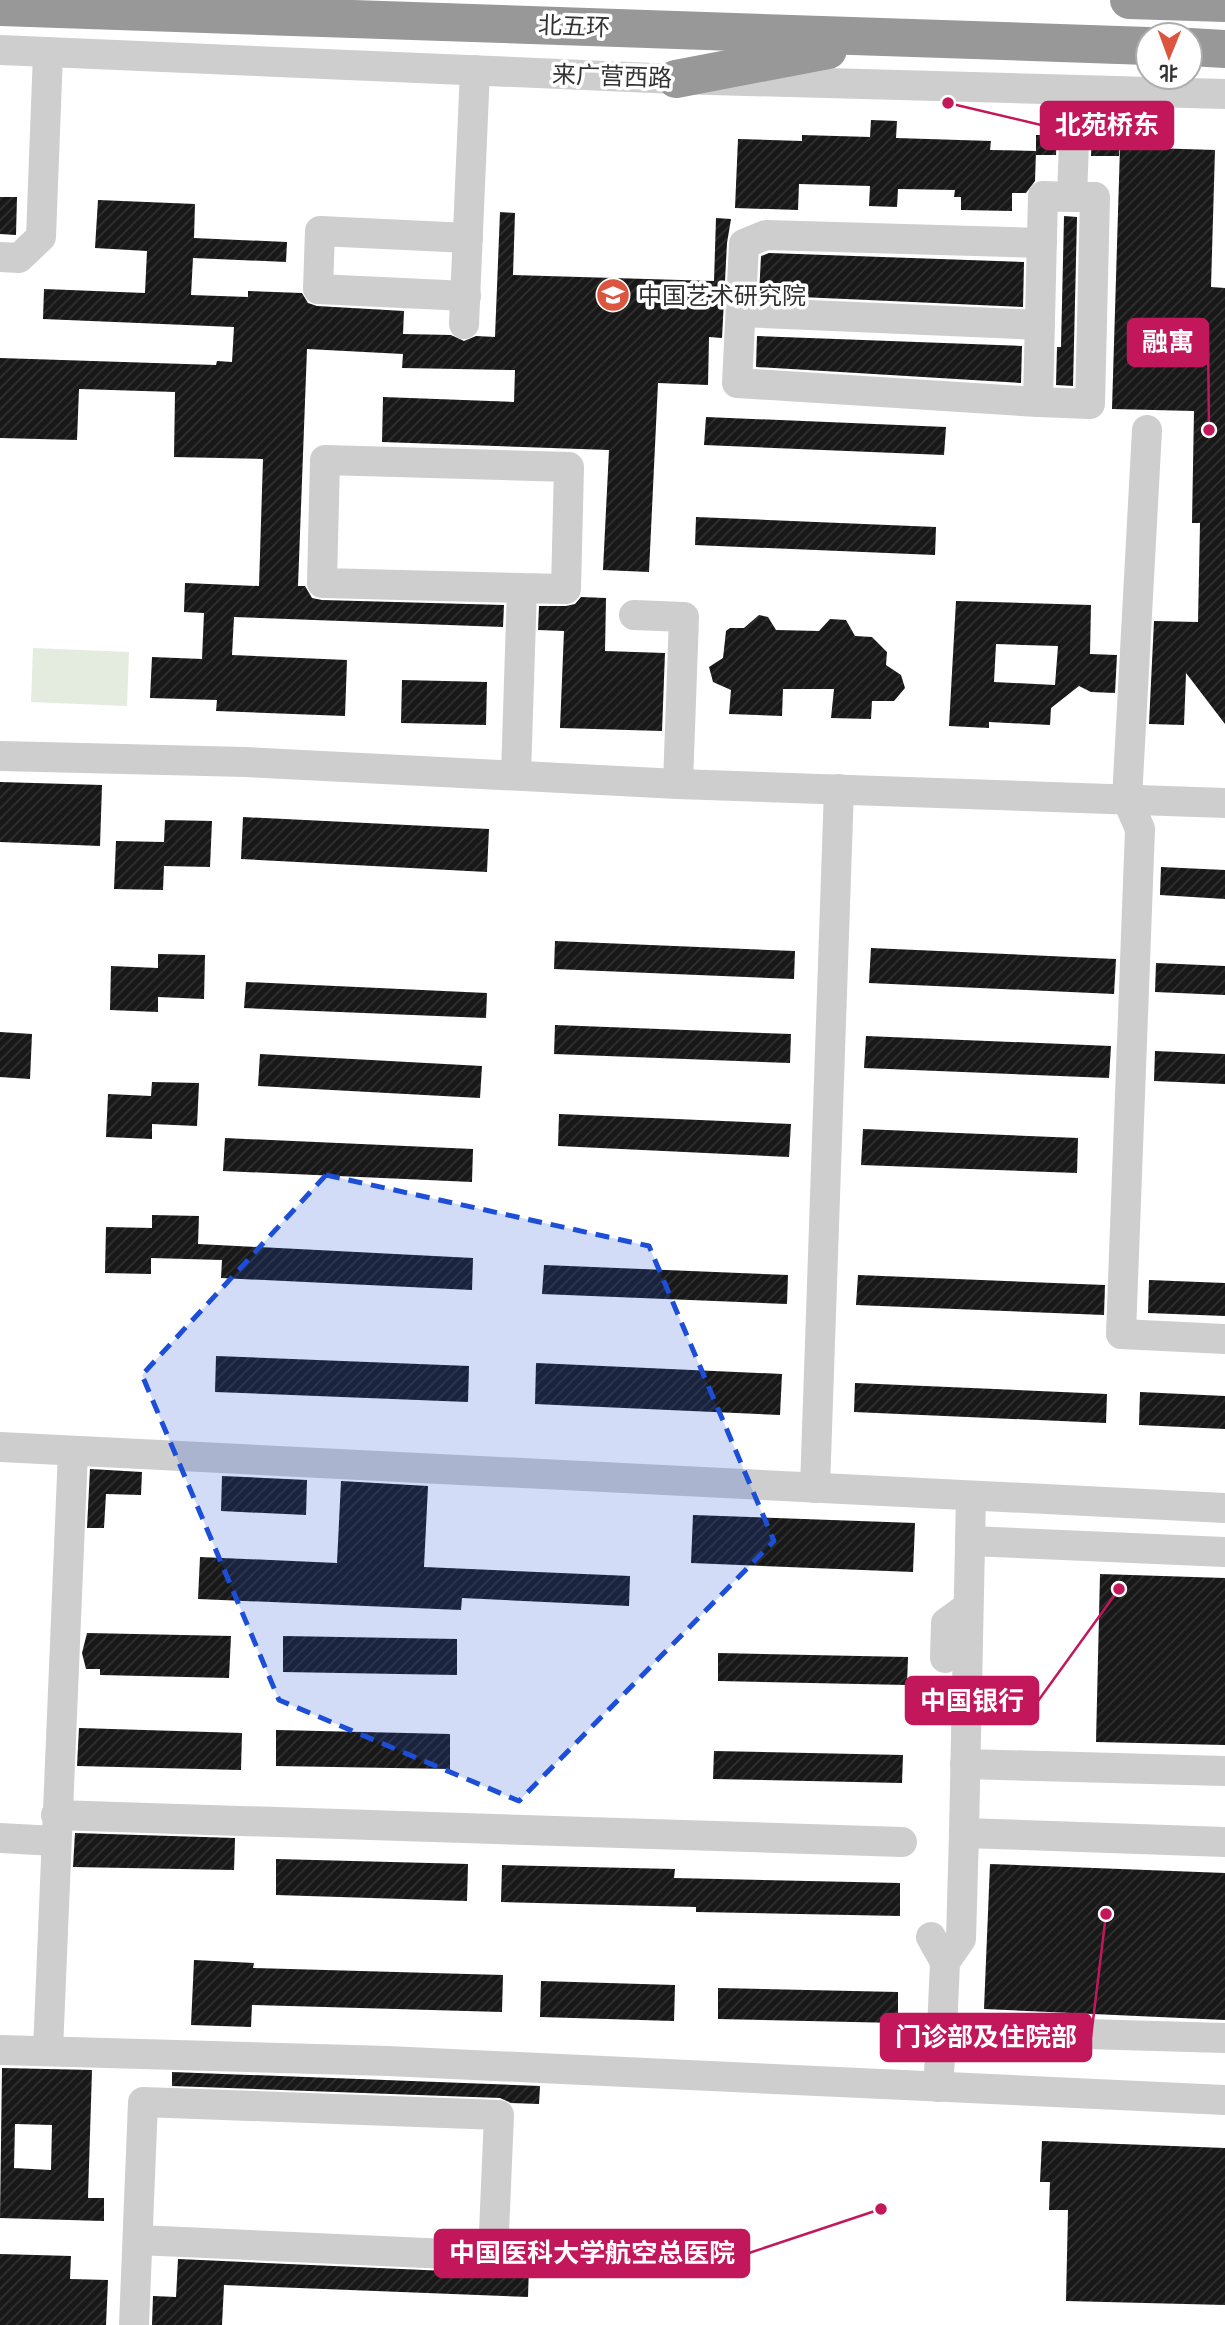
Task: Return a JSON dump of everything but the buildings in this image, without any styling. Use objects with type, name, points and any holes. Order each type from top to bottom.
[{"type":"highway","points":[[1156,0],[1225,4]]},
{"type":"highway","name":"北五环","points":[[0,6],[1134,45]]},
{"type":"highway","points":[[676,79],[899,36]]},
{"type":"highway","points":[[1204,48],[1225,49]]},
{"type":"street","name":"来广营西路","points":[[0,50],[676,79],[1225,94]]},
{"type":"street","points":[[0,257],[19,258],[41,237],[48,52]]},
{"type":"street","points":[[468,237],[320,231],[318,289],[465,310],[475,71]]},
{"type":"street","points":[[1072,197],[1076,90]]},
{"type":"street","points":[[1038,402],[1042,243],[1043,196],[1094,197],[1090,404],[1038,402],[737,383],[744,244],[766,235],[1042,243]]},
{"type":"street","points":[[741,312],[1040,325]]},
{"type":"street","points":[[1147,430],[1127,799],[1140,829],[1121,1334],[1225,1339]]},
{"type":"street","points":[[325,460],[569,467],[566,589],[522,588],[322,583],[325,460]]},
{"type":"street","points":[[516,775],[522,588]]},
{"type":"street","points":[[634,615],[684,617],[678,784]]},
{"type":"street","points":[[0,756],[246,762],[678,784],[1225,803]]},
{"type":"street","points":[[815,1488],[839,789]]},
{"type":"street","points":[[0,1447],[1225,1508]]},
{"type":"street","points":[[48,2051],[73,1451]]},
{"type":"street","points":[[939,2087],[942,2030],[938,1949],[961,1939],[971,1496]]},
{"type":"street","points":[[970,1541],[1225,1552]]},
{"type":"street","points":[[945,1658],[946,1623],[968,1607]]},
{"type":"street","points":[[965,1765],[1225,1771]]},
{"type":"street","points":[[0,1838],[56,1828],[902,1842]]},
{"type":"street","points":[[964,1833],[1225,1842]]},
{"type":"street","points":[[942,2030],[1225,2038]]},
{"type":"street","points":[[0,2050],[388,2061],[1225,2100]]},
{"type":"street","points":[[134,2325],[143,2102],[499,2115],[493,2256],[138,2240]]},
{"type":"highlighted area","points":[[326,1175],[649,1246],[774,1541],[519,1801],[279,1700],[142,1375]]},
{"type":"shaded area","points":[[33,648],[129,652],[127,706],[31,702]]},
{"type":"place","name":"北苑桥东","points":[[948,103]]},
{"type":"place","name":"中国艺术研究院","points":[[613,295]]},
{"type":"place","name":"融寓","points":[[1209,430]]},
{"type":"place","name":"中国银行","points":[[1119,1589]]},
{"type":"place","name":"门诊部及住院部","points":[[1106,1914]]},
{"type":"place","name":"中国医科大学航空总医院","points":[[881,2209]]}]
